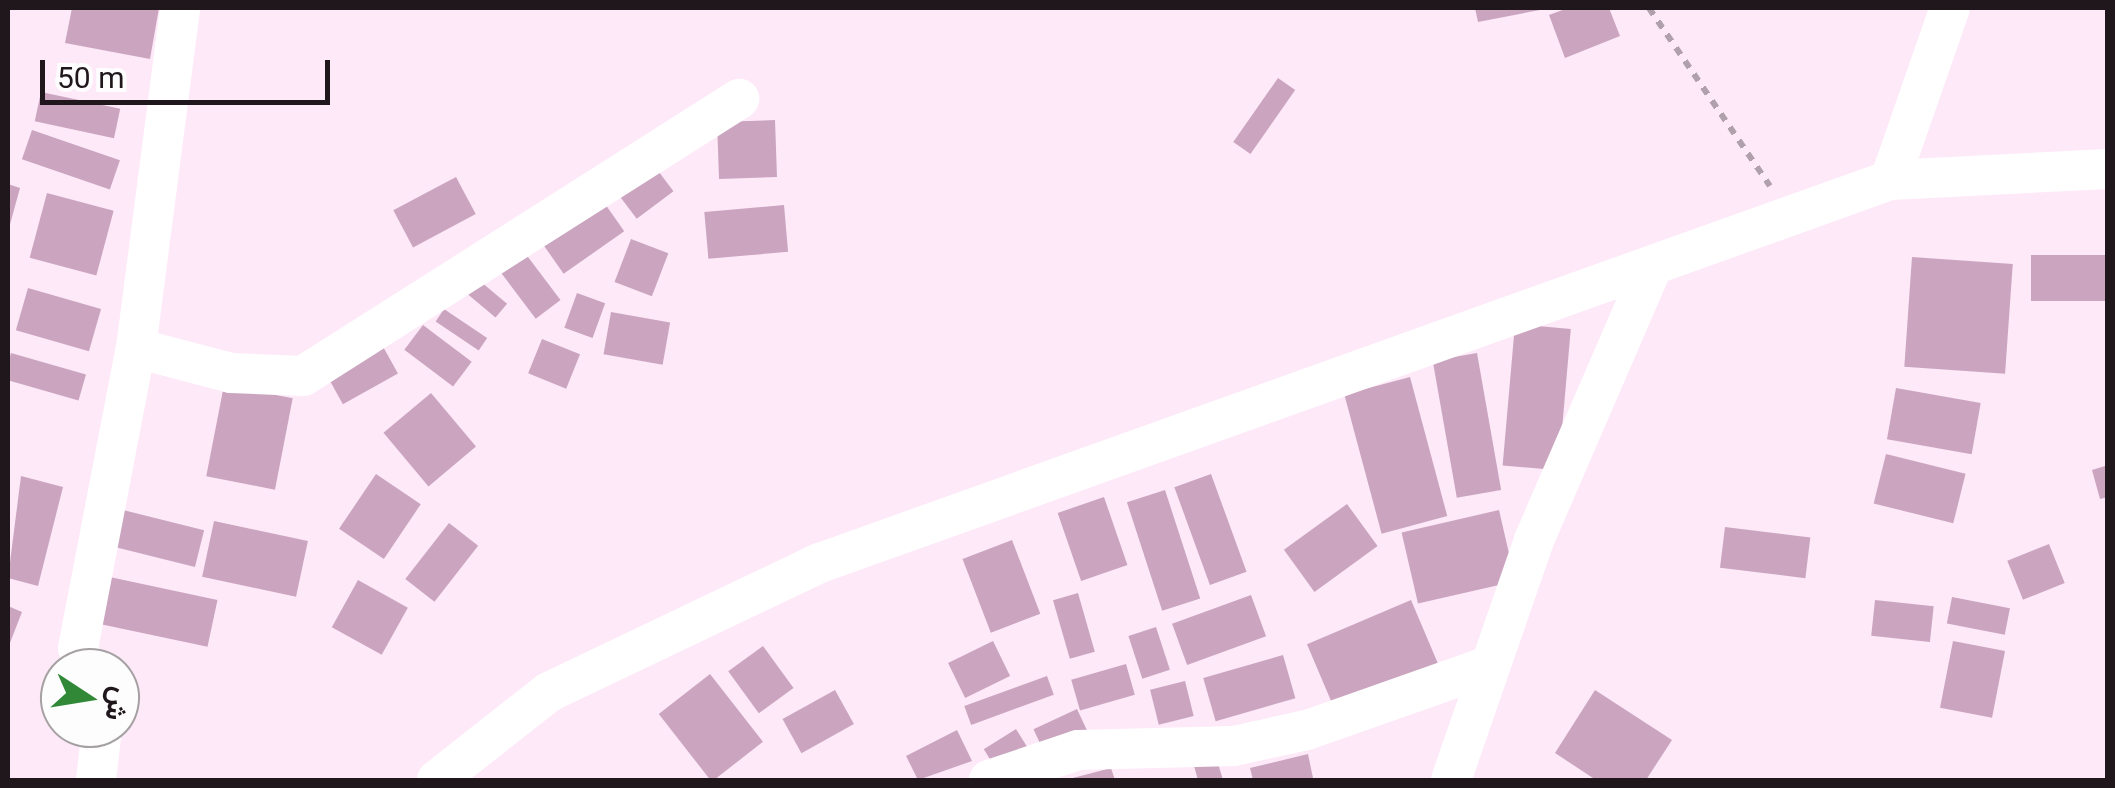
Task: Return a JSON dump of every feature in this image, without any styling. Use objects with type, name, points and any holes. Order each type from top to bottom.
[{"type":"street","points":[[78,648],[136,348],[180,8]]},
{"type":"street","points":[[1890,180],[1950,8]]},
{"type":"street","points":[[136,348],[231,374],[303,376],[739,99]]},
{"type":"street","points":[[437,780],[549,692],[820,563],[1651,270],[1890,180],[2108,169]]},
{"type":"street","points":[[1451,780],[1486,667],[1651,270]]},
{"type":"street","points":[[989,780],[1078,750],[1234,746],[1307,730],[1486,667]]},
{"type":"street","points":[[96,780],[100,748]]},
{"type":"path","points":[[1648,8],[1791,216]]},
{"type":"building","points":[[72,8],[159,8],[150,59],[65,43]]},
{"type":"building","points":[[1475,8],[1545,8],[1545,9],[1478,22]]},
{"type":"building","points":[[1568,8],[1609,8],[1620,36],[1565,58],[1549,15]]},
{"type":"building","points":[[1278,78],[1295,90],[1250,154],[1233,142]]},
{"type":"building","points":[[41,92],[120,109],[114,138],[35,121]]},
{"type":"building","points":[[775,120],[777,177],[719,179],[717,122]]},
{"type":"building","points":[[32,130],[120,160],[110,190],[22,159]]},
{"type":"building","points":[[653,164],[673,191],[637,219],[616,192]]},
{"type":"building","points":[[456,177],[476,214],[413,247],[393,210]]},
{"type":"building","points":[[8,184],[20,188],[9,228],[8,228]]},
{"type":"building","points":[[47,193],[114,211],[96,276],[30,258]]},
{"type":"building","points":[[603,201],[624,231],[564,274],[542,243]]},
{"type":"building","points":[[784,205],[788,252],[708,259],[704,212]]},
{"type":"building","points":[[631,239],[668,253],[652,296],[615,282]]},
{"type":"building","points":[[525,253],[561,300],[536,319],[500,272]]},
{"type":"building","points":[[2031,255],[2108,255],[2108,301],[2031,301]]},
{"type":"building","points":[[1912,257],[2013,264],[2005,374],[1904,367]]},
{"type":"building","points":[[468,271],[507,304],[495,318],[456,285]]},
{"type":"building","points":[[28,288],[101,309],[89,351],[16,330]]},
{"type":"building","points":[[577,293],[605,303],[593,338],[564,328]]},
{"type":"building","points":[[444,309],[487,338],[479,351],[436,321]]},
{"type":"building","points":[[611,312],[670,322],[663,365],[604,354]]},
{"type":"building","points":[[1515,324],[1571,329],[1558,470],[1503,465]]},
{"type":"building","points":[[423,325],[472,362],[453,386],[404,350]]},
{"type":"building","points":[[542,339],[580,354],[566,389],[528,373]]},
{"type":"building","points":[[381,343],[398,374],[343,404],[326,374]]},
{"type":"building","points":[[11,353],[86,374],[79,400],[8,380]]},
{"type":"building","points":[[1477,353],[1501,490],[1457,498],[1433,361]]},
{"type":"building","points":[[1410,377],[1447,516],[1382,534],[1344,395]]},
{"type":"building","points":[[224,385],[293,398],[275,490],[206,476]]},
{"type":"building","points":[[1896,388],[1981,403],[1972,454],[1887,439]]},
{"type":"building","points":[[431,393],[476,447],[429,486],[384,433]]},
{"type":"building","points":[[1886,454],[1966,474],[1953,523],[1874,503]]},
{"type":"building","points":[[2108,465],[2108,497],[2100,499],[2092,470]]},
{"type":"building","points":[[376,474],[421,504],[384,559],[339,529]]},
{"type":"building","points":[[1211,474],[1247,572],[1210,585],[1174,487]]},
{"type":"building","points":[[21,476],[63,487],[38,586],[8,578]]},
{"type":"building","points":[[1165,490],[1200,598],[1162,611],[1127,502]]},
{"type":"building","points":[[1104,497],[1127,565],[1081,581],[1058,513]]},
{"type":"building","points":[[1347,504],[1378,546],[1314,592],[1284,550]]},
{"type":"building","points":[[111,507],[204,530],[195,567],[102,544]]},
{"type":"building","points":[[1499,510],[1515,581],[1418,604],[1402,532]]},
{"type":"building","points":[[214,521],[308,541],[296,597],[202,577]]},
{"type":"building","points":[[449,523],[478,546],[434,602],[405,579]]},
{"type":"building","points":[[1725,527],[1810,537],[1805,578],[1720,568]]},
{"type":"building","points":[[1012,540],[1040,614],[991,633],[963,559]]},
{"type":"building","points":[[2049,544],[2065,583],[2023,600],[2007,561]]},
{"type":"building","points":[[105,576],[217,600],[208,647],[95,623]]},
{"type":"building","points":[[358,580],[408,608],[382,655],[332,627]]},
{"type":"building","points":[[1078,593],[1095,652],[1070,659],[1053,600]]},
{"type":"building","points":[[1251,595],[1266,636],[1187,665],[1172,624]]},
{"type":"building","points":[[1952,597],[2010,608],[2005,635],[1947,624]]},
{"type":"building","points":[[1411,600],[1438,664],[1334,708],[1307,644]]},
{"type":"building","points":[[1875,600],[1934,606],[1930,642],[1871,636]]},
{"type":"building","points":[[8,606],[22,612],[8,648]]},
{"type":"building","points":[[1156,627],[1170,670],[1142,679],[1128,636]]},
{"type":"building","points":[[993,641],[1010,676],[965,698],[948,663]]},
{"type":"building","points":[[1953,641],[2005,651],[1992,718],[1940,708]]},
{"type":"building","points":[[763,646],[794,688],[759,713],[728,671]]},
{"type":"building","points":[[1283,655],[1295,698],[1216,721],[1203,678]]},
{"type":"building","points":[[1126,664],[1135,695],[1080,710],[1071,680]]},
{"type":"building","points":[[710,674],[763,742],[710,780],[659,714]]},
{"type":"building","points":[[1047,676],[1054,695],[971,725],[964,706]]},
{"type":"building","points":[[1185,681],[1194,716],[1159,725],[1150,690]]},
{"type":"building","points":[[835,690],[854,724],[801,753],[783,719]]},
{"type":"building","points":[[1595,690],[1672,740],[1646,780],[1596,780],[1555,753]]},
{"type":"building","points":[[1077,709],[1090,737],[1047,757],[1033,729]]},
{"type":"building","points":[[1016,729],[1029,750],[997,770],[984,749]]},
{"type":"building","points":[[957,730],[972,761],[918,780],[906,756]]},
{"type":"building","points":[[1308,754],[1313,778],[1253,780],[1250,768]]},
{"type":"building","points":[[1217,760],[1223,780],[1198,780],[1194,766]]},
{"type":"building","points":[[1111,768],[1115,780],[1069,780],[1069,779]]}]
